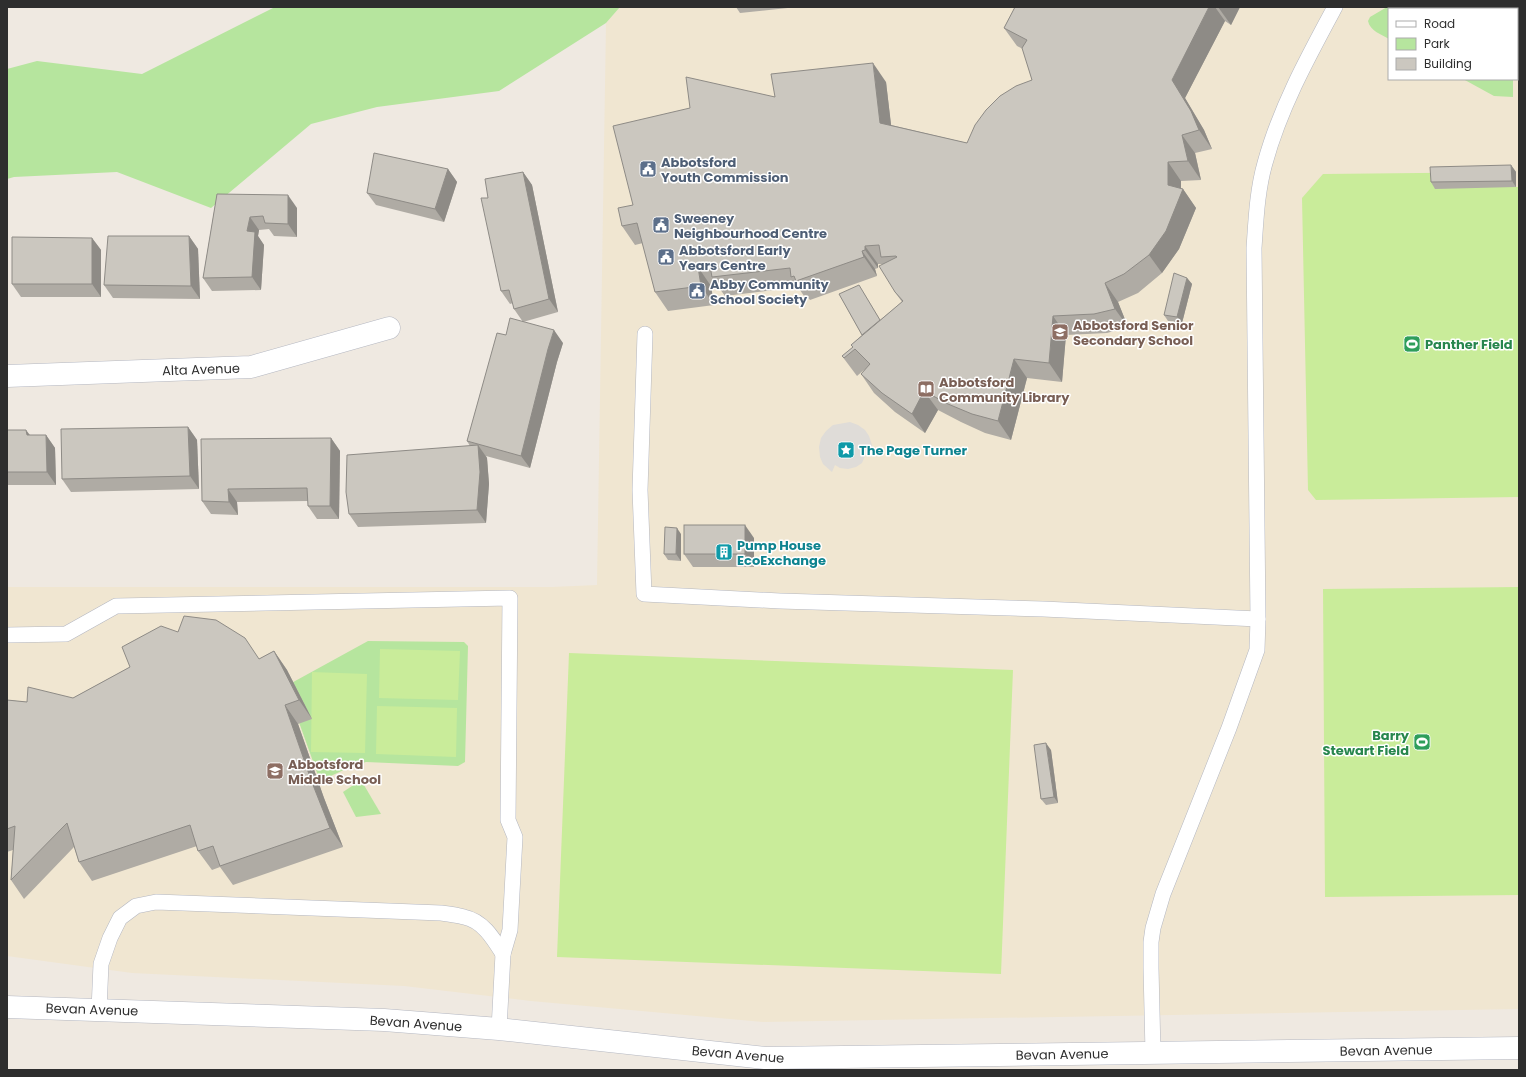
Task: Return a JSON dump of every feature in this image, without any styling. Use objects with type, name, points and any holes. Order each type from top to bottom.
[{"type":"street","name":"Alta Avenue","points":[[7,376],[251,367],[389,328]]},
{"type":"street","name":"Bevan Avenue","points":[[7,1007],[384,1020],[499,1029],[765,1058],[1519,1048]]},
{"type":"lane","points":[[1153,1053],[1151,942],[1153,928],[1163,894],[1229,728],[1257,650],[1258,619],[1254,248],[1256,209],[1265,164],[1276,130],[1304,64],[1335,7]]},
{"type":"lane","points":[[645,334],[640,490],[644,594],[780,601],[1043,609],[1258,619]]},
{"type":"lane","points":[[7,634],[66,634],[116,606],[510,598],[508,820],[515,837],[510,930],[503,954],[499,1029]]},
{"type":"lane","points":[[99,1010],[101,964],[110,938],[120,918],[136,906],[156,902],[442,913],[465,917],[480,925],[491,935],[503,954]]},
{"type":"shaded area","name":"Abbotsford Senior Secondary School","points":[[620,7],[1519,7],[1519,1009],[763,1022],[531,1001],[404,986],[132,973],[7,956],[7,587],[552,587],[597,585],[606,23]]},
{"type":"shaded area","points":[[850,422],[865,430],[869,436],[873,448],[866,447],[865,456],[862,463],[856,467],[848,469],[840,468],[835,465],[832,472],[823,464],[820,457],[819,447],[821,438],[833,425]]},
{"type":"green space","points":[[275,7],[620,7],[606,23],[499,91],[377,107],[311,124],[211,208],[117,172],[14,177],[7,179],[7,69],[37,61],[142,74]]},
{"type":"green space","points":[[1387,7],[1404,7],[1388,8],[1388,38],[1373,30],[1368,21],[1370,17]]},
{"type":"green space","points":[[1465,80],[1513,80],[1513,97],[1494,96]]},
{"type":"green space","name":"Panther Field","points":[[1516,172],[1516,187],[1519,187],[1519,497],[1316,500],[1308,490],[1302,198],[1323,174]]},
{"type":"green space","name":"Barry Stewart Field","points":[[1519,587],[1519,895],[1325,897],[1323,589]]},
{"type":"green space","points":[[368,641],[464,642],[468,646],[465,762],[458,766],[366,762],[348,768],[320,781],[286,686]]},
{"type":"green space","points":[[380,649],[460,651],[458,700],[379,698]]},
{"type":"green space","points":[[569,653],[1013,670],[1001,974],[557,957]]},
{"type":"green space","points":[[312,672],[367,674],[365,753],[311,752]]},
{"type":"green space","points":[[377,706],[457,708],[456,757],[376,754]]},
{"type":"green space","points":[[361,780],[381,814],[356,817],[343,792]]},
{"type":"building","name":"Abbotsford Senior Secondary School","points":[[1015,7],[1209,7],[1172,80],[1191,111],[1199,130],[1182,135],[1188,161],[1168,162],[1168,185],[1183,189],[1166,231],[1149,255],[1124,274],[1105,283],[1115,309],[1094,314],[1053,316],[1049,363],[1014,359],[998,421],[972,414],[948,404],[924,391],[912,414],[882,393],[861,374],[870,364],[855,349],[844,358],[842,356],[853,347],[851,345],[903,301],[895,292],[879,266],[897,257],[881,257],[879,245],[865,246],[865,250],[862,251],[864,257],[796,281],[794,276],[791,277],[790,268],[712,277],[710,266],[698,267],[701,286],[655,292],[637,223],[622,226],[618,208],[633,205],[613,126],[690,108],[686,77],[775,97],[771,74],[873,63],[880,123],[967,143],[975,125],[986,110],[1000,96],[1016,86],[1032,80],[1022,48],[1027,40],[1004,28]]},
{"type":"building","points":[[374,153],[448,169],[435,209],[367,193]]},
{"type":"building","points":[[1511,165],[1512,181],[1431,182],[1430,167]]},
{"type":"building","points":[[523,172],[549,299],[514,309],[509,290],[501,291],[481,198],[488,198],[485,179]]},
{"type":"building","points":[[217,194],[288,195],[288,224],[265,223],[263,216],[250,217],[247,231],[255,232],[252,277],[203,278]]},
{"type":"building","points":[[108,236],[189,236],[191,286],[104,285]]},
{"type":"building","points":[[12,237],[92,238],[92,284],[12,284]]},
{"type":"building","points":[[1174,273],[1187,278],[1177,317],[1164,315]]},
{"type":"building","points":[[859,285],[880,320],[862,335],[839,294]]},
{"type":"building","points":[[510,318],[554,330],[521,456],[467,441],[497,333],[506,335]]},
{"type":"building","points":[[188,427],[190,476],[62,479],[61,429]]},
{"type":"building","points":[[7,430],[26,430],[27,435],[46,435],[47,472],[7,472]]},
{"type":"building","points":[[331,438],[330,506],[308,506],[307,488],[228,489],[229,502],[202,501],[201,439]]},
{"type":"building","points":[[478,445],[480,472],[477,510],[349,514],[346,492],[347,455]]},
{"type":"building","points":[[684,525],[745,525],[745,554],[684,554]]},
{"type":"building","points":[[665,527],[677,528],[676,554],[664,554]]},
{"type":"building","points":[[184,616],[216,620],[245,638],[259,659],[274,651],[299,700],[285,705],[311,780],[330,828],[220,866],[213,846],[198,851],[190,825],[79,862],[67,823],[11,880],[15,826],[7,829],[7,700],[27,702],[28,687],[73,698],[130,667],[122,647],[161,626],[178,632]]},
{"type":"building","points":[[1046,743],[1054,797],[1041,799],[1034,745]]},
{"type":"place","name":"Abbotsford Youth Commission","points":[[648,169]]},
{"type":"place","name":"Sweeney Neighbourhood Centre","points":[[661,225]]},
{"type":"place","name":"Abbotsford Early Years Centre","points":[[666,257]]},
{"type":"place","name":"Abby Community School Society","points":[[697,291]]},
{"type":"place","name":"Abbotsford Senior Secondary School","points":[[1060,332]]},
{"type":"place","name":"Panther Field","points":[[1412,344]]},
{"type":"place","name":"Abbotsford Community Library","points":[[926,389]]},
{"type":"place","name":"The Page Turner","points":[[846,450]]},
{"type":"place","name":"Pump House EcoExchange","points":[[724,552]]},
{"type":"place","name":"Barry Stewart Field","points":[[1422,742]]},
{"type":"place","name":"Abbotsford Middle School","points":[[275,771]]}]
